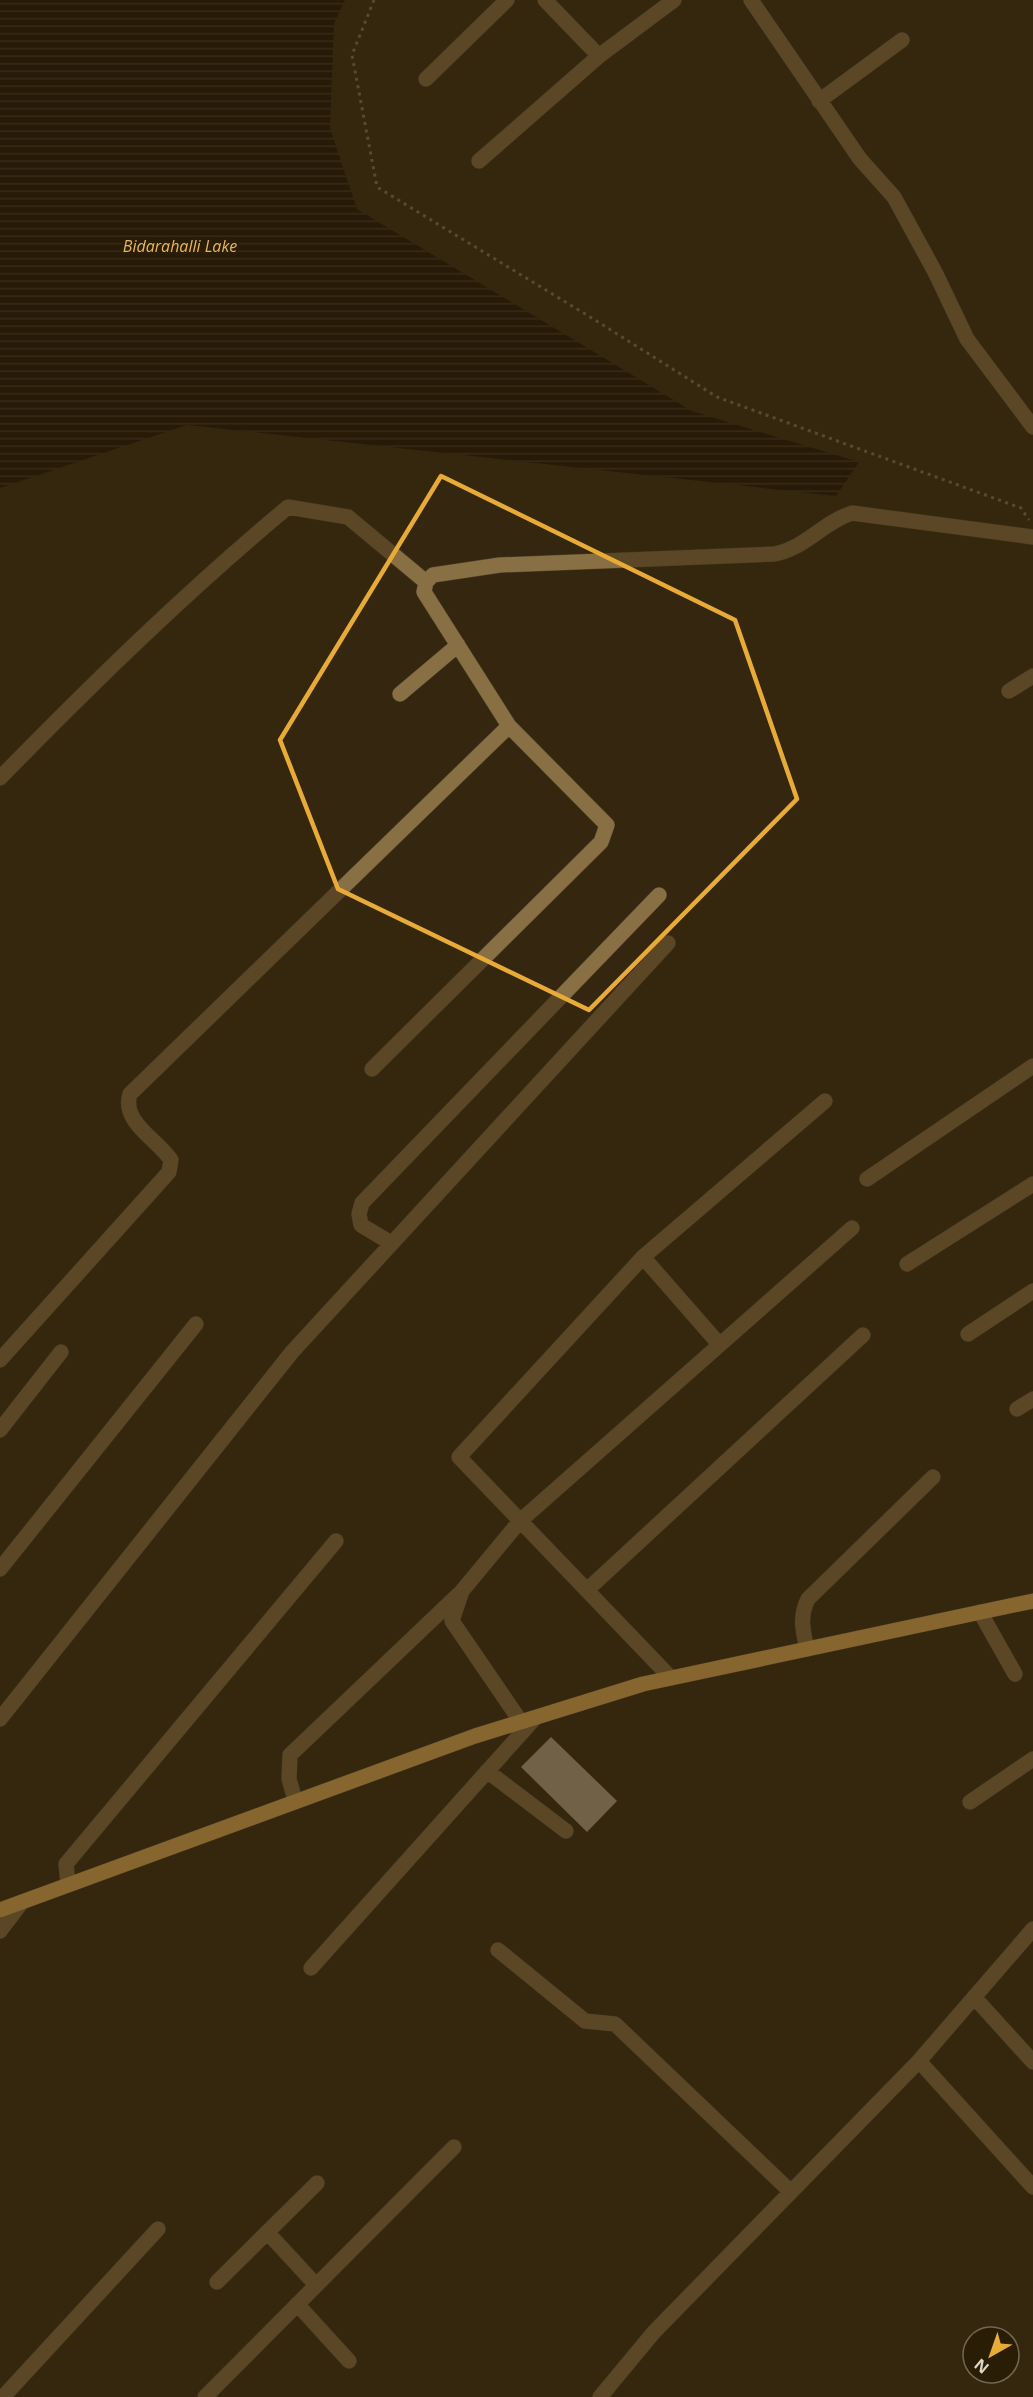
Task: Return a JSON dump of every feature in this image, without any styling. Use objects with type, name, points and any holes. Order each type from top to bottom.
[{"type":"main road","points":[[0,1910],[295,1800],[528,1720],[642,1684],[1033,1601]]},
{"type":"street","points":[[426,80],[507,0]]},
{"type":"street","points":[[545,0],[599,56]]},
{"type":"street","points":[[479,161],[599,56],[674,0]]},
{"type":"street","points":[[751,0],[860,159],[894,197],[935,272],[967,339],[1033,427]]},
{"type":"street","points":[[819,101],[902,40]]},
{"type":"street","points":[[0,778],[77,699],[223,562],[288,507],[348,517],[426,582]]},
{"type":"street","points":[[372,1070],[601,842],[607,825],[509,726],[424,591],[426,582],[433,575],[500,565],[775,554],[806,543],[827,524],[852,513],[1033,537]]},
{"type":"street","points":[[400,694],[458,645]]},
{"type":"street","points":[[1009,691],[1033,676]]},
{"type":"street","points":[[0,1360],[169,1172],[171,1160],[164,1149],[130,1116],[127,1104],[130,1094],[509,726]]},
{"type":"street","points":[[390,1243],[361,1225],[358,1214],[362,1203],[659,896]]},
{"type":"street","points":[[0,1719],[288,1357],[390,1243],[668,943]]},
{"type":"street","points":[[867,1179],[1033,1066]]},
{"type":"street","points":[[671,1678],[459,1457],[643,1257],[825,1101]]},
{"type":"street","points":[[907,1264],[1033,1184]]},
{"type":"street","points":[[295,1800],[289,1779],[290,1755],[462,1591],[520,1521],[852,1228]]},
{"type":"street","points":[[643,1257],[719,1344]]},
{"type":"street","points":[[968,1334],[1033,1291]]},
{"type":"street","points":[[0,1569],[196,1324]]},
{"type":"street","points":[[587,1590],[863,1335]]},
{"type":"street","points":[[0,1430],[61,1352]]},
{"type":"street","points":[[1017,1410],[1033,1400]]},
{"type":"street","points":[[807,1649],[802,1626],[802,1611],[808,1599],[933,1476]]},
{"type":"street","points":[[68,1884],[66,1864],[336,1541]]},
{"type":"street","points":[[311,1968],[487,1771],[528,1720],[452,1621],[462,1591]]},
{"type":"street","points":[[980,1612],[1015,1674]]},
{"type":"street","points":[[970,1802],[1033,1759]]},
{"type":"street","points":[[487,1771],[566,1831]]},
{"type":"street","points":[[0,1931],[22,1902]]},
{"type":"street","points":[[600,2397],[654,2332],[919,2061],[1033,1929]]},
{"type":"street","points":[[498,1950],[585,2021],[615,2024],[791,2192]]},
{"type":"street","points":[[974,1997],[1033,2062]]},
{"type":"street","points":[[919,2061],[1033,2187]]},
{"type":"street","points":[[205,2397],[454,2147]]},
{"type":"street","points":[[217,2282],[317,2183]]},
{"type":"street","points":[[3,2397],[158,2229]]},
{"type":"street","points":[[267,2232],[316,2285]]},
{"type":"street","points":[[297,2304],[349,2361]]},
{"type":"path","points":[[374,0],[352,55],[377,187],[595,320],[717,398],[1021,508],[1033,525]]},
{"type":"highlighted area","points":[[441,476],[735,620],[797,799],[589,1010],[338,889],[280,740]]},
{"type":"water","name":"Bidarahalli Lake","points":[[0,0],[345,0],[334,24],[330,128],[357,209],[692,411],[859,462],[836,496],[187,425],[0,488]]},
{"type":"building","points":[[551,1737],[617,1801],[587,1832],[521,1767]]}]
